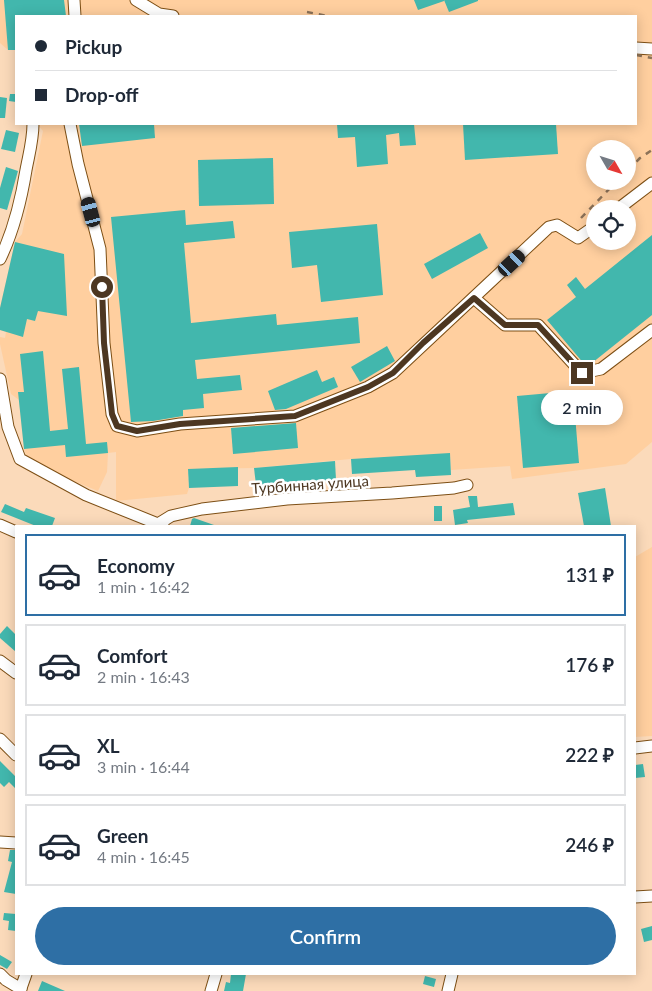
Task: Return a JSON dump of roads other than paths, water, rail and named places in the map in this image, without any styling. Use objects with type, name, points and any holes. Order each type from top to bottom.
[{"type":"street","points":[[74,0],[75,15]]},
{"type":"street","points":[[136,0],[159,14]]},
{"type":"street","points":[[152,15],[166,15]]},
{"type":"street","points":[[637,48],[652,49]]},
{"type":"street","points":[[0,259],[10,238],[19,208],[33,125]]},
{"type":"street","points":[[70,125],[78,164],[100,249],[104,343],[112,414],[117,426],[137,431],[180,424],[295,416],[368,387],[393,373],[549,227],[557,225],[578,238],[586,232]]},
{"type":"street","points":[[630,200],[652,183]]},
{"type":"street","points":[[474,298],[505,325],[538,325],[582,373],[601,369],[652,330]]},
{"type":"street","points":[[0,379],[8,427],[20,458],[86,495],[157,525]]},
{"type":"street","name":"Турбинная улица","points":[[160,525],[171,516],[202,509],[287,499],[392,493],[454,488],[466,485]]},
{"type":"street","points":[[128,525],[133,514]]},
{"type":"street","points":[[0,525],[15,532]]},
{"type":"street","points":[[0,661],[15,672]]},
{"type":"street","points":[[0,739],[15,754]]},
{"type":"street","points":[[636,748],[652,746]]},
{"type":"street","points":[[0,842],[15,843]]},
{"type":"street","points":[[636,897],[652,896]]},
{"type":"street","points":[[0,974],[21,990],[26,975]]},
{"type":"street","points":[[211,991],[216,975]]},
{"type":"street","points":[[448,991],[452,975]]},
{"type":"railway","points":[[307,12],[323,15]]},
{"type":"railway","points":[[637,55],[652,58]]},
{"type":"railway","points":[[636,162],[652,150]]},
{"type":"railway","points":[[581,218],[608,190]]}]
